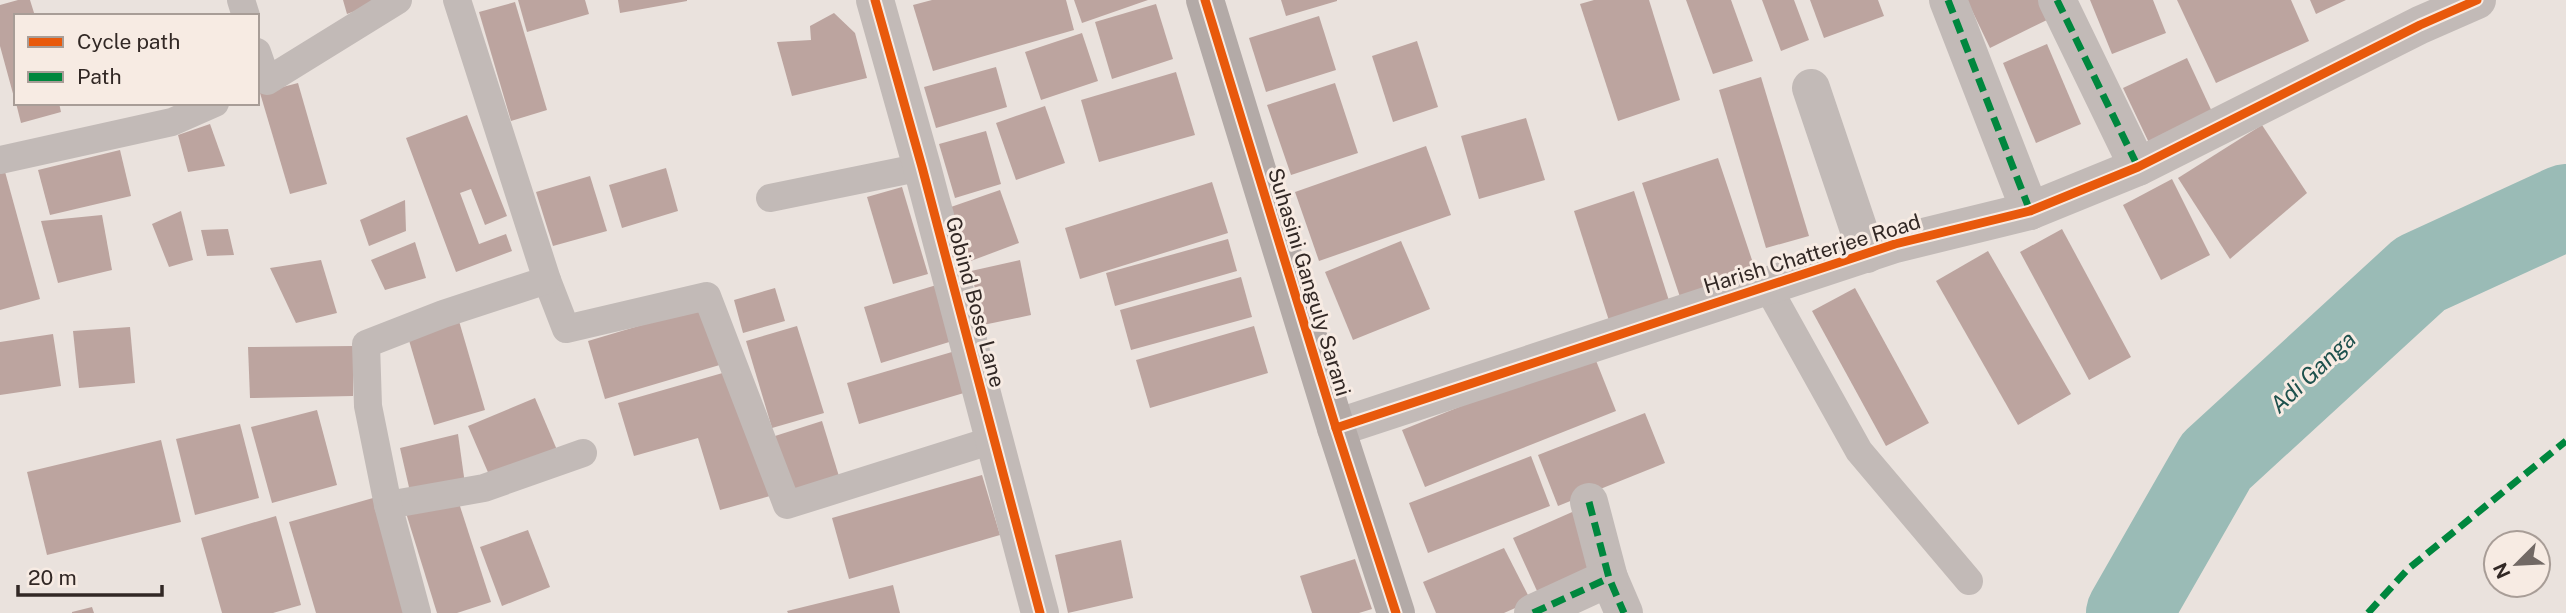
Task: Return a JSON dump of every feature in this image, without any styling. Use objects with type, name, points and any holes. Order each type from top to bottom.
[{"type":"street","name":"Gobind Bose Lane","points":[[875,0],[1040,613]]},
{"type":"street","name":"Suhasini Ganguly Sarani","points":[[1205,0],[1336,428],[1396,613]]},
{"type":"street","points":[[1948,0],[2030,211]]},
{"type":"street","points":[[2057,0],[2138,167]]},
{"type":"street","name":"Harish Chatterjee Road","points":[[1336,428],[1895,244],[2030,211],[2138,167],[2477,0]]},
{"type":"street","points":[[1811,88],[1867,254]]},
{"type":"street","points":[[1589,502],[1609,578],[1624,613]]},
{"type":"street","points":[[1533,613],[1609,578]]},
{"type":"lane","points":[[259,64],[262,83],[398,0]]},
{"type":"lane","points":[[457,0],[547,280],[566,329],[707,296],[787,505],[993,440]]},
{"type":"lane","points":[[0,160],[172,122],[210,105]]},
{"type":"lane","points":[[770,198],[922,167]]},
{"type":"lane","points":[[418,613],[388,505],[368,406],[366,344],[443,314],[547,280]]},
{"type":"lane","points":[[1768,286],[1859,452],[1969,581]]},
{"type":"lane","points":[[388,505],[484,488],[583,453]]},
{"type":"building","points":[[30,0],[34,14],[14,14],[14,97],[0,46],[0,5]]},
{"type":"building","points":[[343,0],[385,0],[347,14]]},
{"type":"building","points":[[518,0],[585,0],[589,14],[527,32]]},
{"type":"building","points":[[618,0],[687,0],[687,1],[620,13]]},
{"type":"building","points":[[932,0],[1066,0],[1074,30],[933,71],[913,5]]},
{"type":"building","points":[[1074,0],[1148,0],[1082,23]]},
{"type":"building","points":[[1281,0],[1337,0],[1337,1],[1286,16]]},
{"type":"building","points":[[1594,0],[1649,0],[1680,100],[1618,121],[1580,4]]},
{"type":"building","points":[[1686,0],[1731,0],[1753,61],[1713,74]]},
{"type":"building","points":[[1762,0],[1794,0],[1809,40],[1781,51]]},
{"type":"building","points":[[1810,0],[1878,0],[1884,16],[1824,38]]},
{"type":"building","points":[[1967,0],[2040,0],[2049,19],[1990,48]]},
{"type":"building","points":[[2090,0],[2153,0],[2166,33],[2112,54]]},
{"type":"building","points":[[2177,0],[2291,0],[2309,41],[2216,83]]},
{"type":"building","points":[[2310,0],[2346,0],[2316,14]]},
{"type":"building","points":[[515,2],[547,110],[511,121],[479,12]]},
{"type":"building","points":[[1156,4],[1173,59],[1112,79],[1095,22]]},
{"type":"building","points":[[834,13],[855,33],[867,78],[792,96],[777,42],[811,40],[810,26]]},
{"type":"building","points":[[1319,16],[1336,70],[1266,92],[1249,38]]},
{"type":"building","points":[[1082,33],[1098,81],[1041,100],[1025,52]]},
{"type":"building","points":[[1417,41],[1438,107],[1393,122],[1372,56]]},
{"type":"building","points":[[2047,44],[2081,124],[2036,143],[2003,63]]},
{"type":"building","points":[[2187,58],[2214,116],[2151,147],[2123,88]]},
{"type":"building","points":[[996,67],[1007,107],[936,128],[924,87]]},
{"type":"building","points":[[1176,72],[1195,135],[1099,162],[1081,100]]},
{"type":"building","points":[[1761,77],[1809,236],[1766,248],[1719,90]]},
{"type":"building","points":[[298,83],[327,184],[290,194],[260,93]]},
{"type":"building","points":[[1335,83],[1358,153],[1291,175],[1267,105]]},
{"type":"building","points":[[16,105],[59,105],[61,112],[21,123]]},
{"type":"building","points":[[1045,106],[1065,163],[1016,180],[996,123]]},
{"type":"building","points":[[467,115],[507,216],[485,225],[471,189],[460,193],[479,244],[506,234],[512,251],[456,272],[406,138]]},
{"type":"building","points":[[1526,118],[1545,180],[1479,199],[1461,136]]},
{"type":"building","points":[[210,124],[225,166],[188,172],[178,135]]},
{"type":"building","points":[[2262,125],[2307,193],[2230,259],[2178,178]]},
{"type":"building","points":[[986,131],[1001,184],[955,198],[939,144]]},
{"type":"building","points":[[1426,146],[1451,215],[1319,261],[1295,192]]},
{"type":"building","points":[[120,150],[131,196],[50,215],[38,170]]},
{"type":"building","points":[[1718,158],[1759,281],[1683,306],[1642,183]]},
{"type":"building","points":[[4,168],[40,299],[0,310],[0,169]]},
{"type":"building","points":[[666,168],[678,211],[622,228],[609,185]]},
{"type":"building","points":[[590,176],[607,231],[553,246],[536,192]]},
{"type":"building","points":[[2172,179],[2210,255],[2161,280],[2123,205]]},
{"type":"building","points":[[1212,182],[1228,233],[1080,279],[1065,228]]},
{"type":"building","points":[[902,187],[928,274],[893,284],[867,197]]},
{"type":"building","points":[[1000,190],[1019,243],[968,262],[948,208]]},
{"type":"building","points":[[1634,191],[1671,307],[1611,327],[1574,211]]},
{"type":"building","points":[[405,200],[406,231],[369,246],[360,220]]},
{"type":"building","points":[[181,211],[193,260],[169,267],[152,224]]},
{"type":"building","points":[[102,215],[112,270],[58,283],[41,221]]},
{"type":"building","points":[[228,229],[234,255],[207,256],[201,230]]},
{"type":"building","points":[[2062,229],[2131,357],[2089,380],[2020,252]]},
{"type":"building","points":[[1228,239],[1237,271],[1115,306],[1106,273]]},
{"type":"building","points":[[1401,241],[1430,309],[1353,340],[1325,272]]},
{"type":"building","points":[[415,242],[426,278],[385,290],[371,260]]},
{"type":"building","points":[[1988,251],[2071,394],[2018,425],[1936,281]]},
{"type":"building","points":[[321,260],[337,313],[296,323],[270,268]]},
{"type":"building","points":[[1020,260],[1031,315],[983,325],[971,271]]},
{"type":"building","points":[[1241,277],[1252,317],[1131,350],[1120,310]]},
{"type":"building","points":[[943,283],[959,339],[881,363],[864,307]]},
{"type":"building","points":[[775,288],[785,321],[743,333],[734,300]]},
{"type":"building","points":[[1855,288],[1929,423],[1886,446],[1812,311]]},
{"type":"building","points":[[706,306],[723,364],[605,399],[588,341]]},
{"type":"building","points":[[459,321],[485,410],[434,425],[408,337]]},
{"type":"building","points":[[797,326],[824,413],[772,428],[746,341]]},
{"type":"building","points":[[1254,326],[1268,373],[1150,408],[1136,360]]},
{"type":"building","points":[[130,327],[135,383],[79,388],[73,331]]},
{"type":"building","points":[[53,334],[61,386],[0,395],[0,342]]},
{"type":"building","points":[[353,346],[353,396],[250,398],[248,347]]},
{"type":"building","points":[[962,349],[974,390],[859,424],[847,383]]},
{"type":"building","points":[[1593,353],[1616,411],[1425,487],[1402,430]]},
{"type":"building","points":[[733,370],[770,496],[720,510],[698,438],[634,456],[618,403]]},
{"type":"building","points":[[535,398],[557,450],[490,477],[468,426]]},
{"type":"building","points":[[317,410],[337,485],[272,503],[251,427]]},
{"type":"building","points":[[1645,413],[1665,463],[1558,506],[1538,455]]},
{"type":"building","points":[[822,421],[842,486],[794,500],[775,436]]},
{"type":"building","points":[[240,424],[259,498],[195,515],[176,439]]},
{"type":"building","points":[[458,434],[465,484],[411,496],[400,448]]},
{"type":"building","points":[[161,440],[181,522],[47,555],[27,472]]},
{"type":"building","points":[[1531,456],[1550,506],[1428,553],[1409,503]]},
{"type":"building","points":[[982,475],[1000,535],[849,579],[832,518]]},
{"type":"building","points":[[457,497],[491,602],[457,613],[437,613],[406,513]]},
{"type":"building","points":[[373,498],[408,613],[316,613],[289,522]]},
{"type":"building","points":[[1579,509],[1603,562],[1537,591],[1513,538]]},
{"type":"building","points":[[276,516],[301,605],[273,613],[222,613],[201,538]]},
{"type":"building","points":[[528,530],[550,587],[502,606],[480,547]]},
{"type":"building","points":[[1121,540],[1133,598],[1068,613],[1055,555]]},
{"type":"building","points":[[1504,548],[1531,601],[1504,613],[1436,613],[1423,582]]},
{"type":"building","points":[[1355,559],[1372,609],[1359,613],[1312,613],[1300,576]]},
{"type":"building","points":[[893,585],[900,613],[787,611]]},
{"type":"building","points":[[92,607],[94,613],[72,613],[72,612]]},
{"type":"waterway","name":"Adi Ganga","points":[[2129,613],[2216,461],[2420,274],[2566,207]]},
{"type":"marked path","points":[[1948,0],[2030,211]]},
{"type":"marked path","points":[[2057,0],[2138,167]]},
{"type":"marked path","points":[[2368,613],[2408,569],[2566,441]]},
{"type":"marked path","points":[[1589,502],[1609,578],[1624,613]]},
{"type":"marked path","points":[[1533,613],[1609,578]]},
{"type":"cycle path","points":[[875,0],[1040,613]]},
{"type":"cycle path","points":[[1205,0],[1336,428],[1396,613]]},
{"type":"cycle path","points":[[1336,428],[1895,244],[2030,211],[2138,167],[2420,25],[2477,0]]}]
